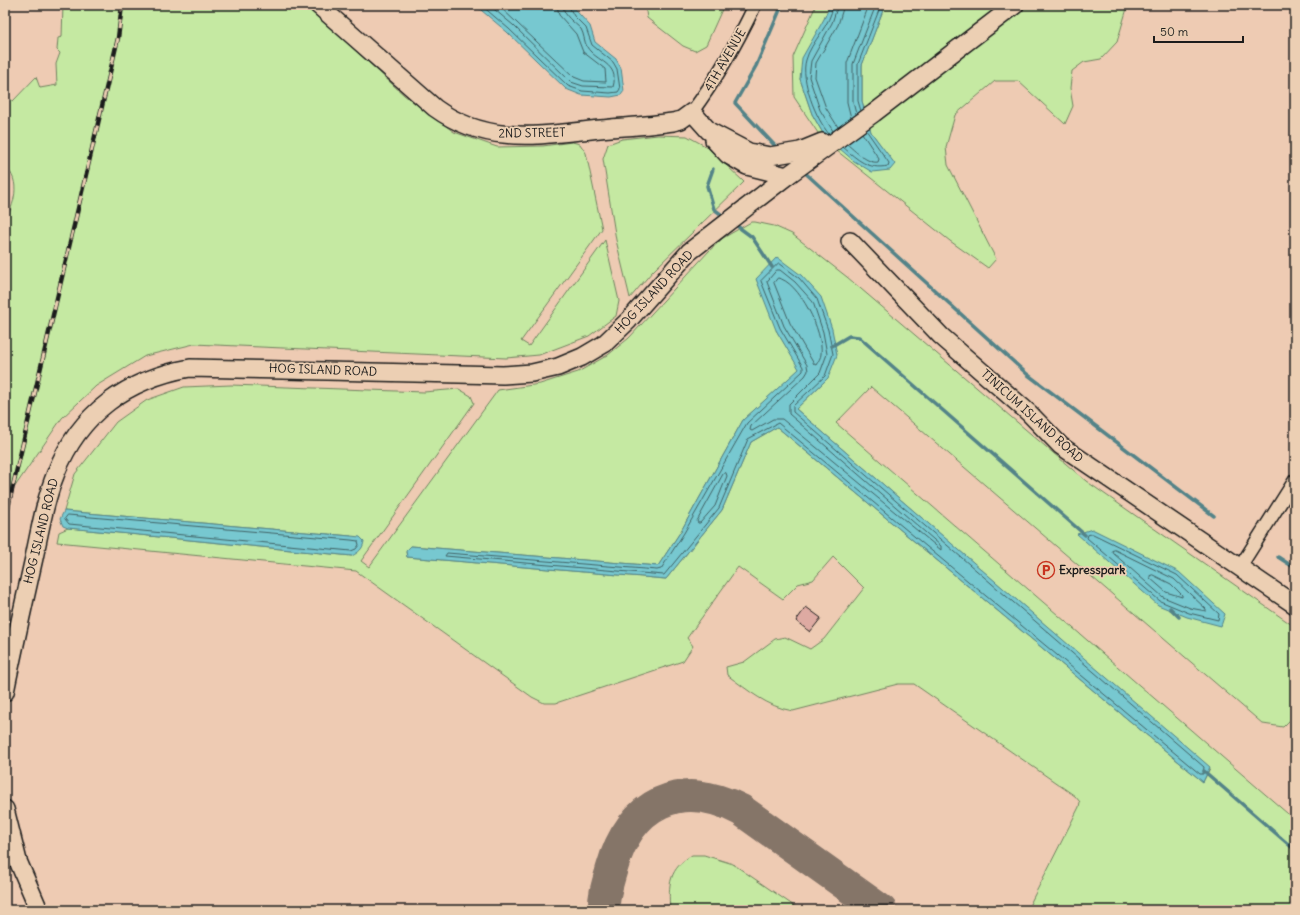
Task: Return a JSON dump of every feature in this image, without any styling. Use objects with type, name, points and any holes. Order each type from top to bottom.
[{"type":"street","name":"2ND STREET","points":[[318,5],[435,108],[450,119],[482,131],[504,136],[555,134],[674,122],[681,120],[692,112]]},
{"type":"street","name":"4TH AVENUE","points":[[692,112],[726,63],[755,5]]},
{"type":"street","points":[[709,131],[749,152],[770,156],[793,153],[817,145],[863,121],[1015,5]]},
{"type":"street","points":[[692,112],[728,154],[747,166],[789,174]]},
{"type":"street","name":"HOG ISLAND ROAD","points":[[5,692],[42,520],[55,474],[70,443],[81,428],[102,407],[126,390],[160,374],[190,368],[503,375],[546,370],[582,357],[613,336],[689,252],[789,174],[863,121]]},
{"type":"street","name":"TINICUM ISLAND ROAD","points":[[850,240],[942,336],[1029,413],[1061,446],[1295,605]]},
{"type":"street","points":[[1240,567],[1295,480]]},
{"type":"street","points":[[5,809],[18,861],[39,910]]},
{"type":"green space","points":[[63,5],[306,5],[404,95],[454,132],[497,147],[543,146],[572,142],[580,144],[586,153],[602,229],[521,341],[529,346],[605,240],[619,301],[616,316],[589,336],[539,355],[506,358],[194,344],[145,356],[96,386],[62,418],[5,501],[5,222],[13,201],[15,186],[10,172],[5,166],[5,98],[7,97],[13,101],[36,77],[40,88],[57,85],[56,64],[60,53],[57,50],[58,38],[62,37]]},
{"type":"green space","points":[[645,5],[724,5],[706,45],[695,51],[683,46],[647,18]]},
{"type":"green space","points":[[816,5],[830,5],[800,79],[812,114],[824,135],[894,164],[871,132],[862,101],[862,65],[885,5],[1128,5],[1117,42],[1101,59],[1084,62],[1072,71],[1070,88],[1073,106],[1065,124],[1018,81],[995,81],[955,115],[946,147],[948,165],[996,259],[988,268],[950,241],[822,139],[794,97],[793,57]]},
{"type":"green space","points":[[658,135],[687,136],[707,147],[744,182],[652,272],[630,298],[616,240],[603,159],[608,144],[622,139]]},
{"type":"green space","points":[[751,222],[774,226],[792,234],[847,277],[1086,481],[1295,627],[1295,715],[1283,727],[1263,724],[871,387],[836,423],[1295,820],[1295,910],[1027,910],[1079,807],[1080,802],[1075,796],[914,684],[898,684],[793,711],[766,702],[727,675],[726,667],[744,662],[775,639],[785,637],[810,649],[824,639],[864,588],[833,557],[813,580],[798,584],[783,599],[738,567],[687,638],[693,646],[683,661],[556,703],[544,703],[532,697],[356,571],[57,542],[59,532],[68,528],[352,556],[351,536],[64,511],[75,474],[116,422],[147,400],[184,387],[231,385],[424,392],[459,389],[471,396],[474,403],[361,561],[369,567],[498,390],[540,384],[578,372],[608,355],[629,338],[709,251],[723,238]],"holes":[[[776,330],[828,378],[796,409],[1210,768],[1203,782],[777,427],[751,442],[722,510],[666,579],[407,557],[406,552],[411,546],[658,566],[681,531],[743,420],[800,369]]]},
{"type":"green space","points":[[692,855],[704,855],[733,864],[800,910],[670,910],[669,892],[674,872],[684,860]]},
{"type":"water","points":[[475,5],[571,5],[590,26],[595,42],[616,59],[621,68],[624,91],[621,95],[611,97],[581,95],[566,89],[507,32]]},
{"type":"water","points":[[830,5],[885,5],[862,65],[862,101],[871,132],[895,164],[890,170],[872,172],[854,161],[824,135],[812,114],[800,79],[802,58],[824,19]]},
{"type":"water","points":[[777,257],[801,275],[821,297],[832,329],[837,355],[828,378],[796,409],[1210,767],[1203,782],[777,427],[751,442],[722,510],[666,579],[407,557],[406,551],[411,546],[658,566],[681,531],[743,420],[799,369],[776,330],[756,279]]},
{"type":"water","points":[[64,511],[351,536],[360,537],[364,541],[360,550],[352,556],[68,528],[63,526],[60,519]]},
{"type":"water","points":[[1092,529],[1179,572],[1225,614],[1221,626],[1187,617],[1158,605],[1077,534]]},
{"type":"building","points":[[806,607],[821,618],[810,632],[796,621]]},
{"type":"waterway","points":[[778,149],[735,103],[756,66],[782,5]]},
{"type":"waterway","points":[[713,169],[707,186],[714,209],[726,218]]},
{"type":"waterway","points":[[802,170],[1027,374],[1214,516]]},
{"type":"waterway","points":[[733,223],[752,237],[772,267]]},
{"type":"waterway","points":[[832,346],[849,336],[859,337],[1085,535]]},
{"type":"waterway","points":[[1278,557],[1295,568]]},
{"type":"waterway","points":[[1170,608],[1179,617]]},
{"type":"waterway","points":[[1204,771],[1295,850]]},
{"type":"taxiway","points":[[604,910],[605,894],[612,868],[620,846],[631,827],[645,813],[660,803],[678,797],[698,796],[719,801],[741,810],[881,910]]},
{"type":"railway","points":[[5,520],[118,38],[122,5]]},
{"type":"railway","points":[[5,906],[7,910]]},
{"type":"place","name":"Expresspark","points":[[1046,570]]}]
